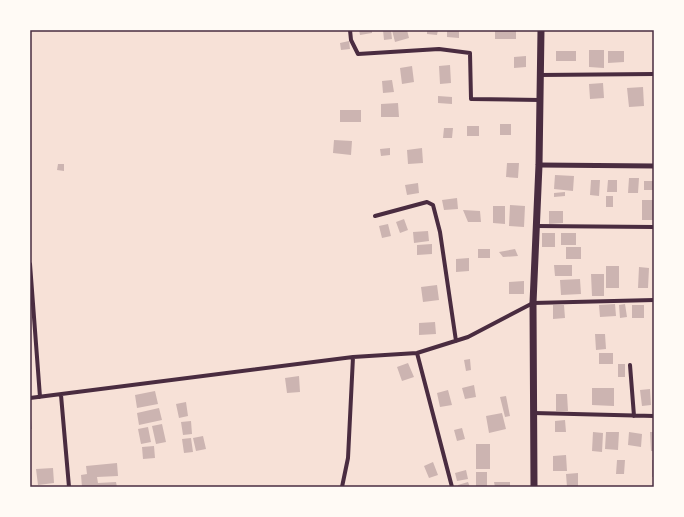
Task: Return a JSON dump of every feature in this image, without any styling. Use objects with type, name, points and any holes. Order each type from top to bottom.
[{"type":"main road","points":[[534,487],[533,303],[539,165],[541,30]]},
{"type":"street","points":[[350,30],[351,40],[358,54],[439,49],[470,54],[471,99],[540,100]]},
{"type":"street","points":[[540,74],[654,74]]},
{"type":"street","points":[[539,165],[654,166]]},
{"type":"street","points":[[375,216],[427,202],[433,205],[440,232],[456,341]]},
{"type":"street","points":[[536,226],[654,227]]},
{"type":"street","points":[[30,264],[40,397]]},
{"type":"street","points":[[30,398],[353,357],[417,353],[468,337],[533,303],[654,300]]},
{"type":"street","points":[[417,353],[452,487]]},
{"type":"street","points":[[342,487],[348,458],[353,357]]},
{"type":"street","points":[[630,365],[634,416]]},
{"type":"street","points":[[61,395],[69,487]]},
{"type":"street","points":[[534,413],[654,416]]},
{"type":"building","points":[[359,30],[372,30],[372,33],[360,35]]},
{"type":"building","points":[[383,30],[391,30],[392,39],[384,40]]},
{"type":"building","points":[[392,30],[407,30],[409,38],[395,42]]},
{"type":"building","points":[[427,30],[438,30],[437,35],[427,34]]},
{"type":"building","points":[[447,30],[459,30],[459,38],[447,37]]},
{"type":"building","points":[[495,30],[516,30],[516,39],[495,39]]},
{"type":"building","points":[[349,41],[350,49],[341,50],[340,43]]},
{"type":"building","points":[[589,50],[604,50],[604,68],[589,67]]},
{"type":"building","points":[[556,51],[576,51],[576,61],[556,61]]},
{"type":"building","points":[[608,51],[624,51],[624,62],[608,63]]},
{"type":"building","points":[[526,56],[526,67],[514,68],[514,57]]},
{"type":"building","points":[[450,65],[451,83],[440,84],[439,66]]},
{"type":"building","points":[[412,66],[414,82],[402,84],[400,68]]},
{"type":"building","points":[[392,80],[394,92],[383,93],[382,81]]},
{"type":"building","points":[[603,83],[604,98],[590,99],[589,84]]},
{"type":"building","points":[[643,87],[644,106],[629,107],[627,88]]},
{"type":"building","points":[[438,96],[452,97],[452,104],[438,103]]},
{"type":"building","points":[[398,103],[399,117],[381,117],[381,104]]},
{"type":"building","points":[[340,110],[361,110],[361,122],[340,122]]},
{"type":"building","points":[[500,124],[511,124],[511,135],[500,135]]},
{"type":"building","points":[[467,126],[479,126],[479,136],[467,136]]},
{"type":"building","points":[[444,128],[453,128],[452,138],[443,138]]},
{"type":"building","points":[[334,140],[352,141],[351,155],[333,153]]},
{"type":"building","points":[[390,148],[390,155],[381,156],[380,149]]},
{"type":"building","points":[[422,148],[423,163],[408,164],[407,150]]},
{"type":"building","points":[[507,163],[519,163],[518,178],[506,177]]},
{"type":"building","points":[[58,164],[64,164],[64,171],[57,170]]},
{"type":"building","points":[[555,175],[574,176],[573,191],[554,189]]},
{"type":"building","points":[[629,178],[639,178],[638,193],[628,193]]},
{"type":"building","points":[[591,180],[600,180],[599,196],[590,195]]},
{"type":"building","points":[[608,180],[617,180],[617,192],[607,192]]},
{"type":"building","points":[[644,181],[654,181],[654,190],[644,190]]},
{"type":"building","points":[[418,183],[419,193],[407,195],[405,185]]},
{"type":"building","points":[[565,192],[565,196],[554,197],[554,193]]},
{"type":"building","points":[[606,196],[613,196],[613,207],[606,207]]},
{"type":"building","points":[[457,198],[458,209],[444,210],[442,200]]},
{"type":"building","points":[[642,200],[654,200],[654,220],[642,220]]},
{"type":"building","points":[[510,205],[525,206],[524,227],[509,226]]},
{"type":"building","points":[[493,206],[505,206],[505,224],[493,223]]},
{"type":"building","points":[[463,210],[480,211],[481,222],[468,222]]},
{"type":"building","points":[[549,211],[563,211],[563,223],[549,224]]},
{"type":"building","points":[[404,219],[408,230],[400,233],[396,222]]},
{"type":"building","points":[[388,224],[391,236],[382,238],[379,226]]},
{"type":"building","points":[[428,231],[429,241],[414,243],[413,232]]},
{"type":"building","points":[[542,233],[555,233],[555,247],[542,247]]},
{"type":"building","points":[[561,233],[576,233],[576,245],[561,245]]},
{"type":"building","points":[[432,244],[432,254],[417,255],[417,245]]},
{"type":"building","points":[[566,247],[581,247],[581,259],[566,259]]},
{"type":"building","points":[[478,249],[490,249],[490,258],[478,258]]},
{"type":"building","points":[[515,249],[518,256],[503,257],[499,252]]},
{"type":"building","points":[[469,258],[469,271],[456,272],[456,259]]},
{"type":"building","points":[[554,265],[572,265],[572,276],[555,276]]},
{"type":"building","points":[[606,266],[619,266],[619,288],[606,288]]},
{"type":"building","points":[[639,267],[649,268],[648,288],[638,288]]},
{"type":"building","points":[[591,274],[604,274],[604,296],[592,296]]},
{"type":"building","points":[[580,279],[581,294],[561,295],[560,280]]},
{"type":"building","points":[[524,281],[524,294],[509,294],[509,282]]},
{"type":"building","points":[[437,285],[439,300],[423,302],[421,287]]},
{"type":"building","points":[[615,304],[616,316],[600,317],[599,305]]},
{"type":"building","points":[[625,304],[627,317],[620,318],[619,305]]},
{"type":"building","points":[[553,305],[564,305],[565,318],[553,319]]},
{"type":"building","points":[[632,305],[644,305],[644,318],[632,318]]},
{"type":"building","points":[[435,322],[436,334],[419,335],[419,323]]},
{"type":"building","points":[[595,334],[605,334],[606,349],[596,350]]},
{"type":"building","points":[[599,353],[613,353],[613,364],[599,364]]},
{"type":"building","points":[[470,359],[471,370],[466,371],[464,360]]},
{"type":"building","points":[[408,363],[414,377],[402,381],[397,367]]},
{"type":"building","points":[[618,364],[625,364],[625,377],[618,377]]},
{"type":"building","points":[[299,376],[300,392],[287,393],[285,378]]},
{"type":"building","points":[[474,385],[476,397],[465,399],[462,388]]},
{"type":"building","points":[[592,388],[614,388],[614,406],[592,405]]},
{"type":"building","points":[[650,389],[651,405],[642,406],[640,390]]},
{"type":"building","points":[[448,390],[452,405],[440,407],[437,393]]},
{"type":"building","points":[[155,391],[158,404],[137,408],[135,395]]},
{"type":"building","points":[[556,394],[567,394],[568,411],[556,411]]},
{"type":"building","points":[[506,396],[510,416],[505,417],[500,397]]},
{"type":"building","points":[[186,402],[188,416],[179,418],[176,404]]},
{"type":"building","points":[[159,408],[162,420],[139,425],[137,413]]},
{"type":"building","points":[[502,413],[506,429],[489,433],[486,416]]},
{"type":"building","points":[[31,418],[32,429],[30,429]]},
{"type":"building","points":[[565,420],[566,432],[555,432],[555,421]]},
{"type":"building","points":[[191,421],[192,434],[183,435],[181,422]]},
{"type":"building","points":[[162,424],[166,442],[156,444],[152,426]]},
{"type":"building","points":[[148,427],[151,442],[141,444],[138,429]]},
{"type":"building","points":[[462,428],[465,439],[457,441],[454,430]]},
{"type":"building","points":[[593,432],[603,433],[602,452],[592,451]]},
{"type":"building","points":[[606,432],[619,432],[618,450],[605,449]]},
{"type":"building","points":[[629,432],[642,434],[641,447],[628,445]]},
{"type":"building","points":[[650,432],[654,432],[654,451],[651,451]]},
{"type":"building","points":[[203,436],[206,449],[196,451],[193,438]]},
{"type":"building","points":[[191,438],[193,452],[184,453],[182,439]]},
{"type":"building","points":[[476,444],[490,444],[490,469],[476,469]]},
{"type":"building","points":[[154,446],[155,458],[143,459],[142,447]]},
{"type":"building","points":[[566,455],[567,471],[553,471],[553,456]]},
{"type":"building","points":[[617,460],[625,460],[624,474],[616,474]]},
{"type":"building","points":[[652,460],[654,460],[654,477],[652,477]]},
{"type":"building","points":[[433,462],[438,475],[429,478],[424,466]]},
{"type":"building","points":[[117,463],[118,476],[97,477],[98,483],[116,482],[117,487],[82,487],[81,475],[87,474],[86,466]]},
{"type":"building","points":[[53,468],[54,483],[38,485],[36,469]]},
{"type":"building","points":[[466,470],[468,479],[457,481],[455,473]]},
{"type":"building","points":[[476,472],[487,472],[487,487],[476,487]]},
{"type":"building","points":[[578,473],[578,487],[567,487],[566,474]]},
{"type":"building","points":[[468,482],[470,487],[458,487],[458,485]]},
{"type":"building","points":[[494,482],[510,482],[510,487],[495,487]]}]
